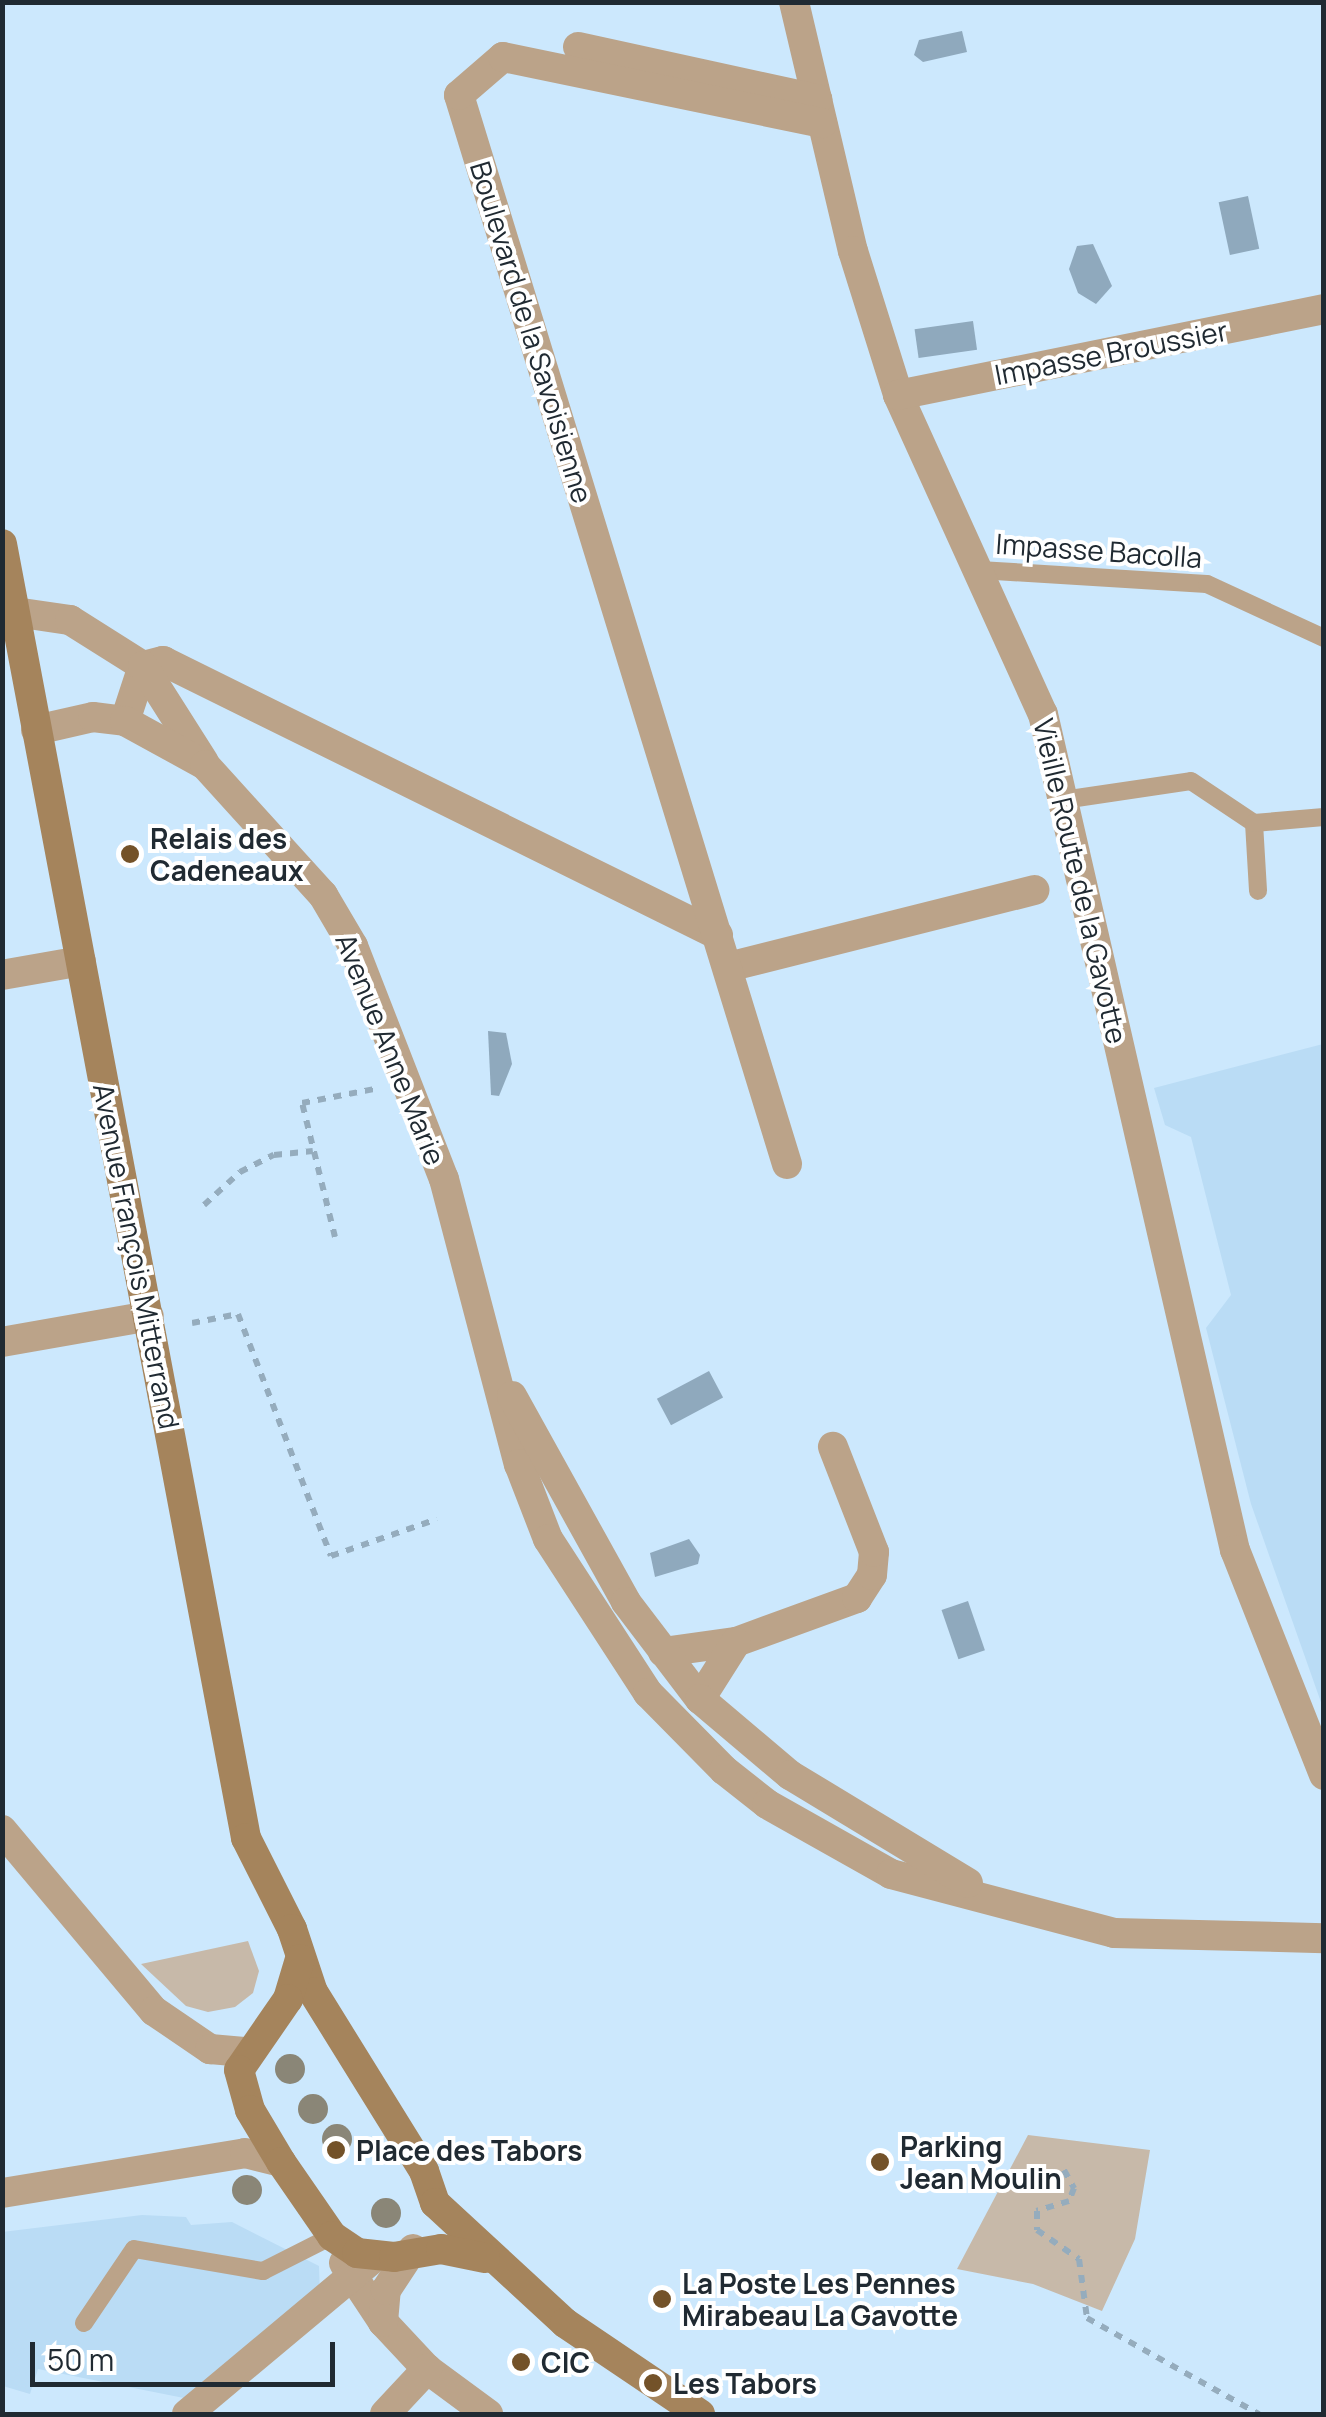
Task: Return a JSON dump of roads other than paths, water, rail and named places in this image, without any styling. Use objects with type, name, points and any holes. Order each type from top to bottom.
[{"type":"main road","name":"Avenue François Mitterrand","points":[[2,544],[9,613],[81,961],[246,1838],[333,2030],[424,2172],[435,2203],[490,2259],[565,2323],[700,2414]]},
{"type":"main road","points":[[300,1959],[288,1998],[255,2041],[239,2070],[242,2089],[281,2162],[337,2240],[375,2257],[413,2249],[490,2259]]},
{"type":"main road","points":[[255,2041],[303,2019],[333,2030]]},
{"type":"main road","points":[[413,2249],[432,2225],[435,2203]]},
{"type":"street","name":"Vieille Route de la Gavotte","points":[[804,4],[820,111],[898,395],[1043,714],[1235,1550],[1324,1775]]},
{"type":"street","points":[[578,46],[820,111]]},
{"type":"street","name":"Boulevard de la Savoisienne","points":[[787,1164],[459,95],[503,57],[820,111]]},
{"type":"street","name":"Impasse Broussier","points":[[898,395],[1324,309]]},
{"type":"street","name":"Avenue Anne Marie","points":[[9,613],[70,620],[143,666],[205,765],[323,895],[353,946],[410,1082],[499,1376],[525,1479],[548,1539],[648,1692],[766,1804],[891,1874],[1114,1933],[1324,1938]]},
{"type":"street","points":[[125,722],[143,666],[163,661],[718,936]]},
{"type":"street","name":"Avenue Anne Marie","points":[[36,730],[92,718],[125,722],[205,765]]},
{"type":"street","points":[[728,967],[1034,890]]},
{"type":"street","points":[[2,975],[81,961]]},
{"type":"street","points":[[2,1342],[149,1316]]},
{"type":"street","name":"Avenue Anne Marie","points":[[499,1376],[542,1444],[590,1544],[700,1699],[790,1775],[1006,1904]]},
{"type":"street","points":[[663,1652],[736,1642],[857,1598],[872,1575],[874,1552],[833,1447]]},
{"type":"street","points":[[583,1594],[622,1629],[670,1691],[700,1699],[736,1642]]},
{"type":"street","points":[[2,1830],[154,2011],[210,2049],[255,2041]]},
{"type":"street","points":[[2,2193],[246,2153],[281,2162]]},
{"type":"street","points":[[337,2240],[351,2280],[383,2322],[426,2370],[488,2414]]},
{"type":"street","points":[[383,2322],[386,2290],[413,2249]]},
{"type":"street","points":[[186,2414],[375,2257]]},
{"type":"street","points":[[385,2414],[426,2370]]},
{"type":"lane","name":"Impasse Bacolla","points":[[979,570],[1207,584],[1324,638]]},
{"type":"lane","points":[[1064,800],[1191,781],[1254,823],[1324,817]]},
{"type":"lane","points":[[1254,823],[1258,891]]},
{"type":"lane","points":[[84,2323],[134,2250],[263,2271],[337,2240]]},
{"type":"place","name":"Relais des Cadeneaux","points":[[130,854]]},
{"type":"place","name":"Place des Tabors","points":[[336,2150]]},
{"type":"place","name":"Parking Jean Moulin","points":[[880,2162]]},
{"type":"place","name":"La Poste Les Pennes Mirabeau La Gavotte","points":[[662,2299]]},
{"type":"place","name":"CIC","points":[[521,2362]]},
{"type":"place","name":"Les Tabors","points":[[653,2383]]}]
